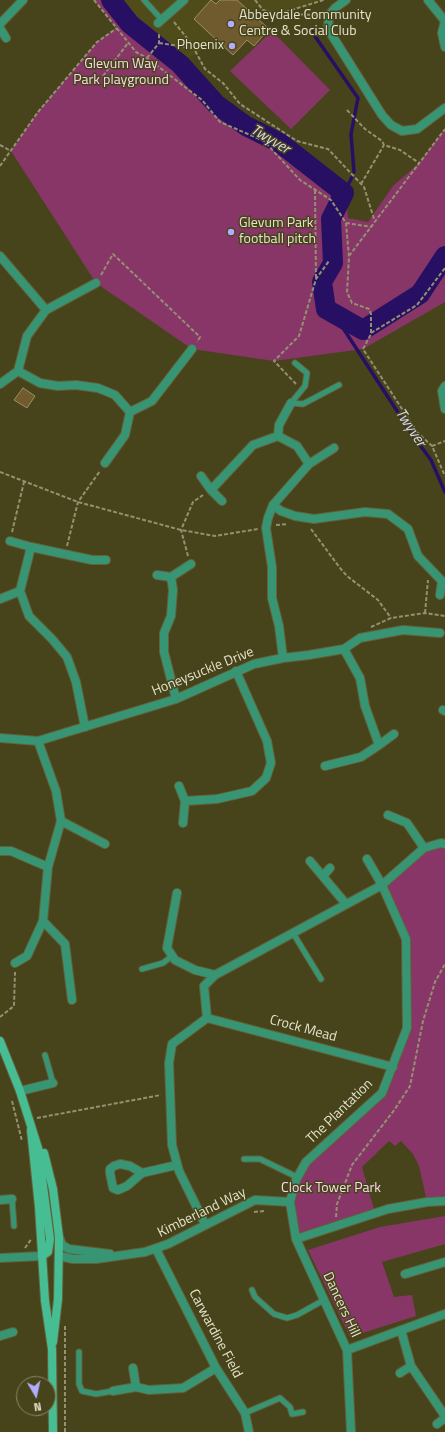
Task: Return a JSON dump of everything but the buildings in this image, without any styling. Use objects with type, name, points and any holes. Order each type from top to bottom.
[{"type":"street","points":[[0,24],[23,0]]},
{"type":"street","points":[[346,0],[328,15],[328,29],[382,115],[391,125],[402,132],[417,129],[445,108]]},
{"type":"street","points":[[428,0],[445,21],[442,33],[445,47]]},
{"type":"street","points":[[162,19],[180,1]]},
{"type":"street","points":[[0,28],[6,38]]},
{"type":"street","points":[[0,256],[46,310]]},
{"type":"street","points":[[0,384],[18,371],[27,336],[46,310],[96,283]]},
{"type":"street","points":[[130,412],[152,401],[192,349]]},
{"type":"street","points":[[18,371],[40,383],[58,386],[76,385],[98,388],[115,395],[130,412]]},
{"type":"street","points":[[445,386],[442,391],[445,409]]},
{"type":"street","points":[[278,436],[279,425],[290,403]]},
{"type":"street","points":[[105,463],[125,435],[130,412]]},
{"type":"street","points":[[278,436],[296,446],[309,464]]},
{"type":"street","points":[[211,490],[253,446],[278,436]]},
{"type":"street","points":[[283,658],[279,626],[272,598],[272,567],[266,528],[273,505],[309,464],[334,448]]},
{"type":"street","points":[[201,476],[211,490],[222,501]]},
{"type":"street","points":[[273,505],[281,511],[295,516],[314,519],[365,512],[388,514],[408,529],[418,556],[442,581],[440,595]]},
{"type":"street","points":[[10,541],[92,560],[106,560]]},
{"type":"street","points":[[31,547],[20,591],[29,616],[52,639],[67,657],[76,682],[85,727]]},
{"type":"street","points":[[157,575],[171,577],[190,564]]},
{"type":"street","points":[[171,577],[173,590],[171,616],[164,633],[164,652],[176,699]]},
{"type":"street","points":[[0,599],[20,591]]},
{"type":"street","name":"Honeysuckle Drive","points":[[0,738],[38,741],[176,699],[254,664],[344,649],[360,638],[403,630],[440,633]]},
{"type":"street","points":[[344,649],[360,678],[365,706],[380,745]]},
{"type":"street","points":[[185,801],[217,799],[252,792],[266,778],[271,763],[267,742],[236,671]]},
{"type":"street","points":[[324,766],[361,757],[394,734]]},
{"type":"street","points":[[15,963],[27,956],[43,921],[48,866],[61,821],[56,791],[38,741]]},
{"type":"street","points":[[179,786],[185,801],[183,823]]},
{"type":"street","points":[[388,815],[407,823],[424,848]]},
{"type":"street","points":[[61,821],[90,839],[105,844]]},
{"type":"street","points":[[205,1224],[177,1165],[172,1145],[169,1063],[172,1044],[207,1018],[204,986],[215,975],[382,885],[424,848],[441,843],[445,844]]},
{"type":"street","points":[[0,850],[11,851],[48,866]]},
{"type":"street","name":"The Plantation","points":[[296,1239],[290,1202],[297,1177],[306,1162],[382,1093],[407,1028],[406,939],[382,885],[367,859]]},
{"type":"street","points":[[310,861],[346,904]]},
{"type":"street","points":[[323,876],[330,868]]},
{"type":"street","points":[[177,893],[166,948],[175,960],[195,970],[215,975]]},
{"type":"street","points":[[43,921],[66,944],[72,1000]]},
{"type":"street","name":"Crock Mead","points":[[207,1018],[393,1066]]},
{"type":"street","points":[[0,1041],[20,1091],[31,1130],[52,1349],[53,1432]]},
{"type":"street","points":[[20,1091],[53,1083]]},
{"type":"street","points":[[31,1130],[42,1148],[49,1173],[55,1206],[58,1237],[59,1272],[57,1315],[52,1349]]},
{"type":"street","points":[[142,1173],[177,1165]]},
{"type":"street","points":[[0,1200],[12,1199]]},
{"type":"street","name":"Kimberland Way","points":[[59,1256],[73,1259],[125,1256],[156,1249],[255,1200],[290,1202]]},
{"type":"street","points":[[296,1239],[388,1209],[427,1202],[445,1201]]},
{"type":"street","points":[[58,1237],[65,1247],[73,1250]]},
{"type":"street","name":"Dancers Hill","points":[[296,1239],[347,1350],[351,1432]]},
{"type":"street","name":"Carwardine Field","points":[[156,1249],[216,1368],[245,1413],[249,1432]]},
{"type":"street","name":"Kimberland Way","points":[[59,1256],[73,1250],[125,1256]]},
{"type":"street","points":[[0,1258],[59,1256]]},
{"type":"street","points":[[59,1272],[63,1263],[73,1259]]},
{"type":"street","points":[[405,1274],[445,1262]]},
{"type":"street","points":[[347,1350],[445,1314]]},
{"type":"street","points":[[401,1330],[410,1366],[445,1417],[437,1424]]},
{"type":"street","points":[[0,1336],[13,1332]]},
{"type":"street","points":[[400,1373],[410,1366]]},
{"type":"street","points":[[133,1368],[136,1387]]},
{"type":"street","points":[[113,1391],[136,1387],[149,1390],[183,1388],[216,1368]]},
{"type":"lane","points":[[144,0],[162,19]]},
{"type":"lane","points":[[290,403],[305,386],[307,373],[295,363]]},
{"type":"lane","points":[[290,403],[303,404],[339,385]]},
{"type":"lane","points":[[292,933],[321,978]]},
{"type":"lane","points":[[142,969],[163,963],[172,956]]},
{"type":"lane","points":[[45,1055],[53,1083]]},
{"type":"lane","points":[[244,1159],[260,1159],[297,1177]]},
{"type":"lane","points":[[12,1199],[14,1226]]},
{"type":"lane","points":[[252,1290],[255,1297],[274,1314],[287,1318],[297,1315],[324,1300]]},
{"type":"lane","points":[[79,1352],[79,1384],[82,1391],[96,1394],[113,1391]]},
{"type":"lane","points":[[245,1413],[280,1398],[290,1407],[292,1414],[303,1412]]},
{"type":"path","points":[[94,0],[136,52],[147,58],[202,100],[220,122],[264,141],[300,180],[332,200],[334,206],[346,223],[348,257],[347,292],[352,303],[369,310],[371,314],[371,333],[363,349],[417,432],[432,446],[445,476]]},
{"type":"path","points":[[255,0],[263,10],[278,14],[328,15]]},
{"type":"path","points":[[278,14],[324,0]]},
{"type":"path","points":[[162,19],[194,48],[205,69],[224,83],[240,104],[297,141],[328,148],[364,187],[375,222]]},
{"type":"path","points":[[0,166],[38,112],[97,42],[117,28]]},
{"type":"path","points":[[103,76],[128,43]]},
{"type":"path","points":[[147,58],[159,43],[182,45],[194,48]]},
{"type":"path","points":[[347,111],[360,124],[382,141],[384,145],[400,150],[419,163]]},
{"type":"path","points":[[348,257],[445,129]]},
{"type":"path","points":[[0,144],[11,151]]},
{"type":"path","points":[[361,184],[384,145]]},
{"type":"path","points":[[299,394],[296,381],[274,361],[299,336],[316,279],[315,190]]},
{"type":"path","points":[[346,223],[372,226]]},
{"type":"path","points":[[96,283],[113,254],[200,337]]},
{"type":"path","points":[[316,279],[329,261]]},
{"type":"path","points":[[371,333],[416,305],[445,268]]},
{"type":"path","points":[[432,446],[445,442]]},
{"type":"path","points":[[65,554],[78,502],[105,463]]},
{"type":"path","points":[[0,472],[78,502],[181,530],[215,536],[293,524]]},
{"type":"path","points":[[10,541],[24,482]]},
{"type":"path","points":[[190,564],[181,530],[193,502],[211,490]]},
{"type":"path","points":[[306,528],[313,530],[347,576],[378,600],[391,618]]},
{"type":"path","points":[[425,613],[430,570]]},
{"type":"path","points":[[360,638],[373,625],[391,618],[425,613],[445,616]]},
{"type":"path","points":[[0,1011],[1,1016],[14,1006],[15,963]]},
{"type":"path","points":[[28,1120],[170,1093]]},
{"type":"path","points":[[11,1096],[23,1146]]},
{"type":"path","points":[[25,1256],[24,1248],[33,1237],[32,1233]]},
{"type":"path","points":[[65,1321],[65,1432]]},
{"type":"shaded area","points":[[111,0],[324,0],[278,14],[263,10],[180,64],[130,24]]},
{"type":"green space","name":"Glevum Way Park playground","points":[[94,0],[111,0],[130,24],[180,64],[216,104],[246,126],[280,143],[315,169],[346,188],[348,218],[368,222],[393,186],[419,163],[445,129],[445,302],[363,349],[274,361],[192,349],[96,283],[11,151],[38,112],[97,42],[117,28]]},
{"type":"green space","points":[[272,31],[330,90],[291,129],[230,71]]},
{"type":"green space","name":"Clock Tower Park","points":[[445,844],[445,1201],[427,1202],[419,1166],[413,1154],[401,1141],[395,1146],[389,1141],[362,1167],[375,1213],[296,1239],[290,1202],[306,1162],[382,1093],[407,1028],[406,939],[382,885],[424,848]]},
{"type":"green space","points":[[445,1216],[445,1244],[382,1262],[394,1297],[412,1295],[416,1316],[350,1337],[308,1250],[380,1227]]},
{"type":"waterway","name":"Twyver","points":[[111,0],[130,24],[180,64],[216,104],[246,126],[280,143],[344,193],[331,219],[333,263],[322,282],[326,309],[363,330],[420,294],[445,256]]},
{"type":"waterway","points":[[312,32],[358,98],[351,134],[354,172]]},
{"type":"waterway","points":[[344,193],[352,177]]},
{"type":"waterway","name":"Twyver","points":[[326,309],[343,328],[414,437],[431,460],[445,492]]},
{"type":"place","name":"Abbeydale Community Centre & Social Club","points":[[231,24]]},
{"type":"place","name":"Phoenix","points":[[232,46]]},
{"type":"place","name":"Glevum Park football pitch","points":[[231,232]]}]
